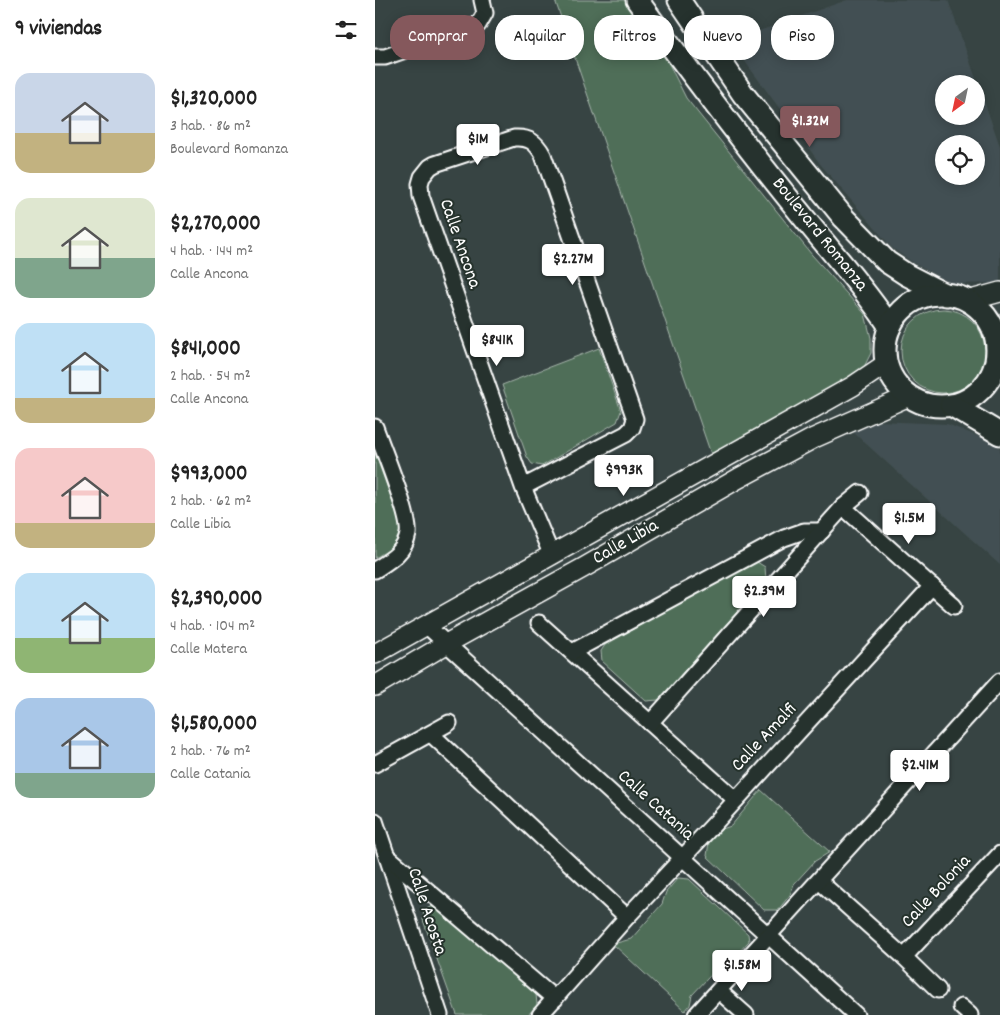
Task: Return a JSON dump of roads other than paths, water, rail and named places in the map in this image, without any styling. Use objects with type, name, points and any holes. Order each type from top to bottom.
[{"type":"main road","name":"Boulevard Romanza","points":[[637,0],[719,110],[801,214],[872,299],[890,327]]},
{"type":"main road","name":"Boulevard Romanza","points":[[679,0],[743,94],[844,218],[887,262],[907,275],[946,295]]},
{"type":"main road","points":[[946,295],[967,301],[989,321],[997,334],[998,367],[980,391],[966,400],[951,405],[936,406],[922,403],[909,396],[899,387],[891,376],[887,363],[886,345],[890,327],[899,313],[913,302],[929,296],[946,295]]},
{"type":"main road","points":[[951,405],[1000,434]]},
{"type":"street","points":[[375,57],[385,57],[478,25],[485,12],[482,0]]},
{"type":"street","name":"Calle Ancona","points":[[523,487],[626,434],[632,428],[635,419],[543,155],[532,141],[524,137],[514,138],[435,164],[421,177],[421,196],[523,487],[552,556]]},
{"type":"street","points":[[967,301],[1000,292]]},
{"type":"street","name":"Calle Libia","points":[[375,654],[853,386],[887,363]]},
{"type":"street","name":"Calle Libia","points":[[375,686],[748,473],[814,438],[909,396]]},
{"type":"street","points":[[375,427],[402,504],[408,534],[404,545],[395,558],[375,570]]},
{"type":"street","points":[[650,723],[843,507],[860,493]]},
{"type":"street","points":[[843,507],[954,606]]},
{"type":"street","points":[[572,652],[784,538],[804,530],[822,531]]},
{"type":"street","name":"Calle Amalfi","points":[[540,1015],[627,917],[931,586]]},
{"type":"street","points":[[539,623],[736,800]]},
{"type":"street","name":"Calle Catania","points":[[427,626],[857,1015]]},
{"type":"street","points":[[696,1015],[1000,682]]},
{"type":"street","points":[[375,764],[449,723]]},
{"type":"street","points":[[431,734],[627,917]]},
{"type":"street","name":"Calle Acosta","points":[[375,821],[440,1015]]},
{"type":"street","name":"Calle Bolonia","points":[[904,957],[1000,854]]},
{"type":"street","points":[[387,856],[555,999]]},
{"type":"street","points":[[819,881],[938,990]]},
{"type":"street","points":[[719,991],[746,1015]]}]
